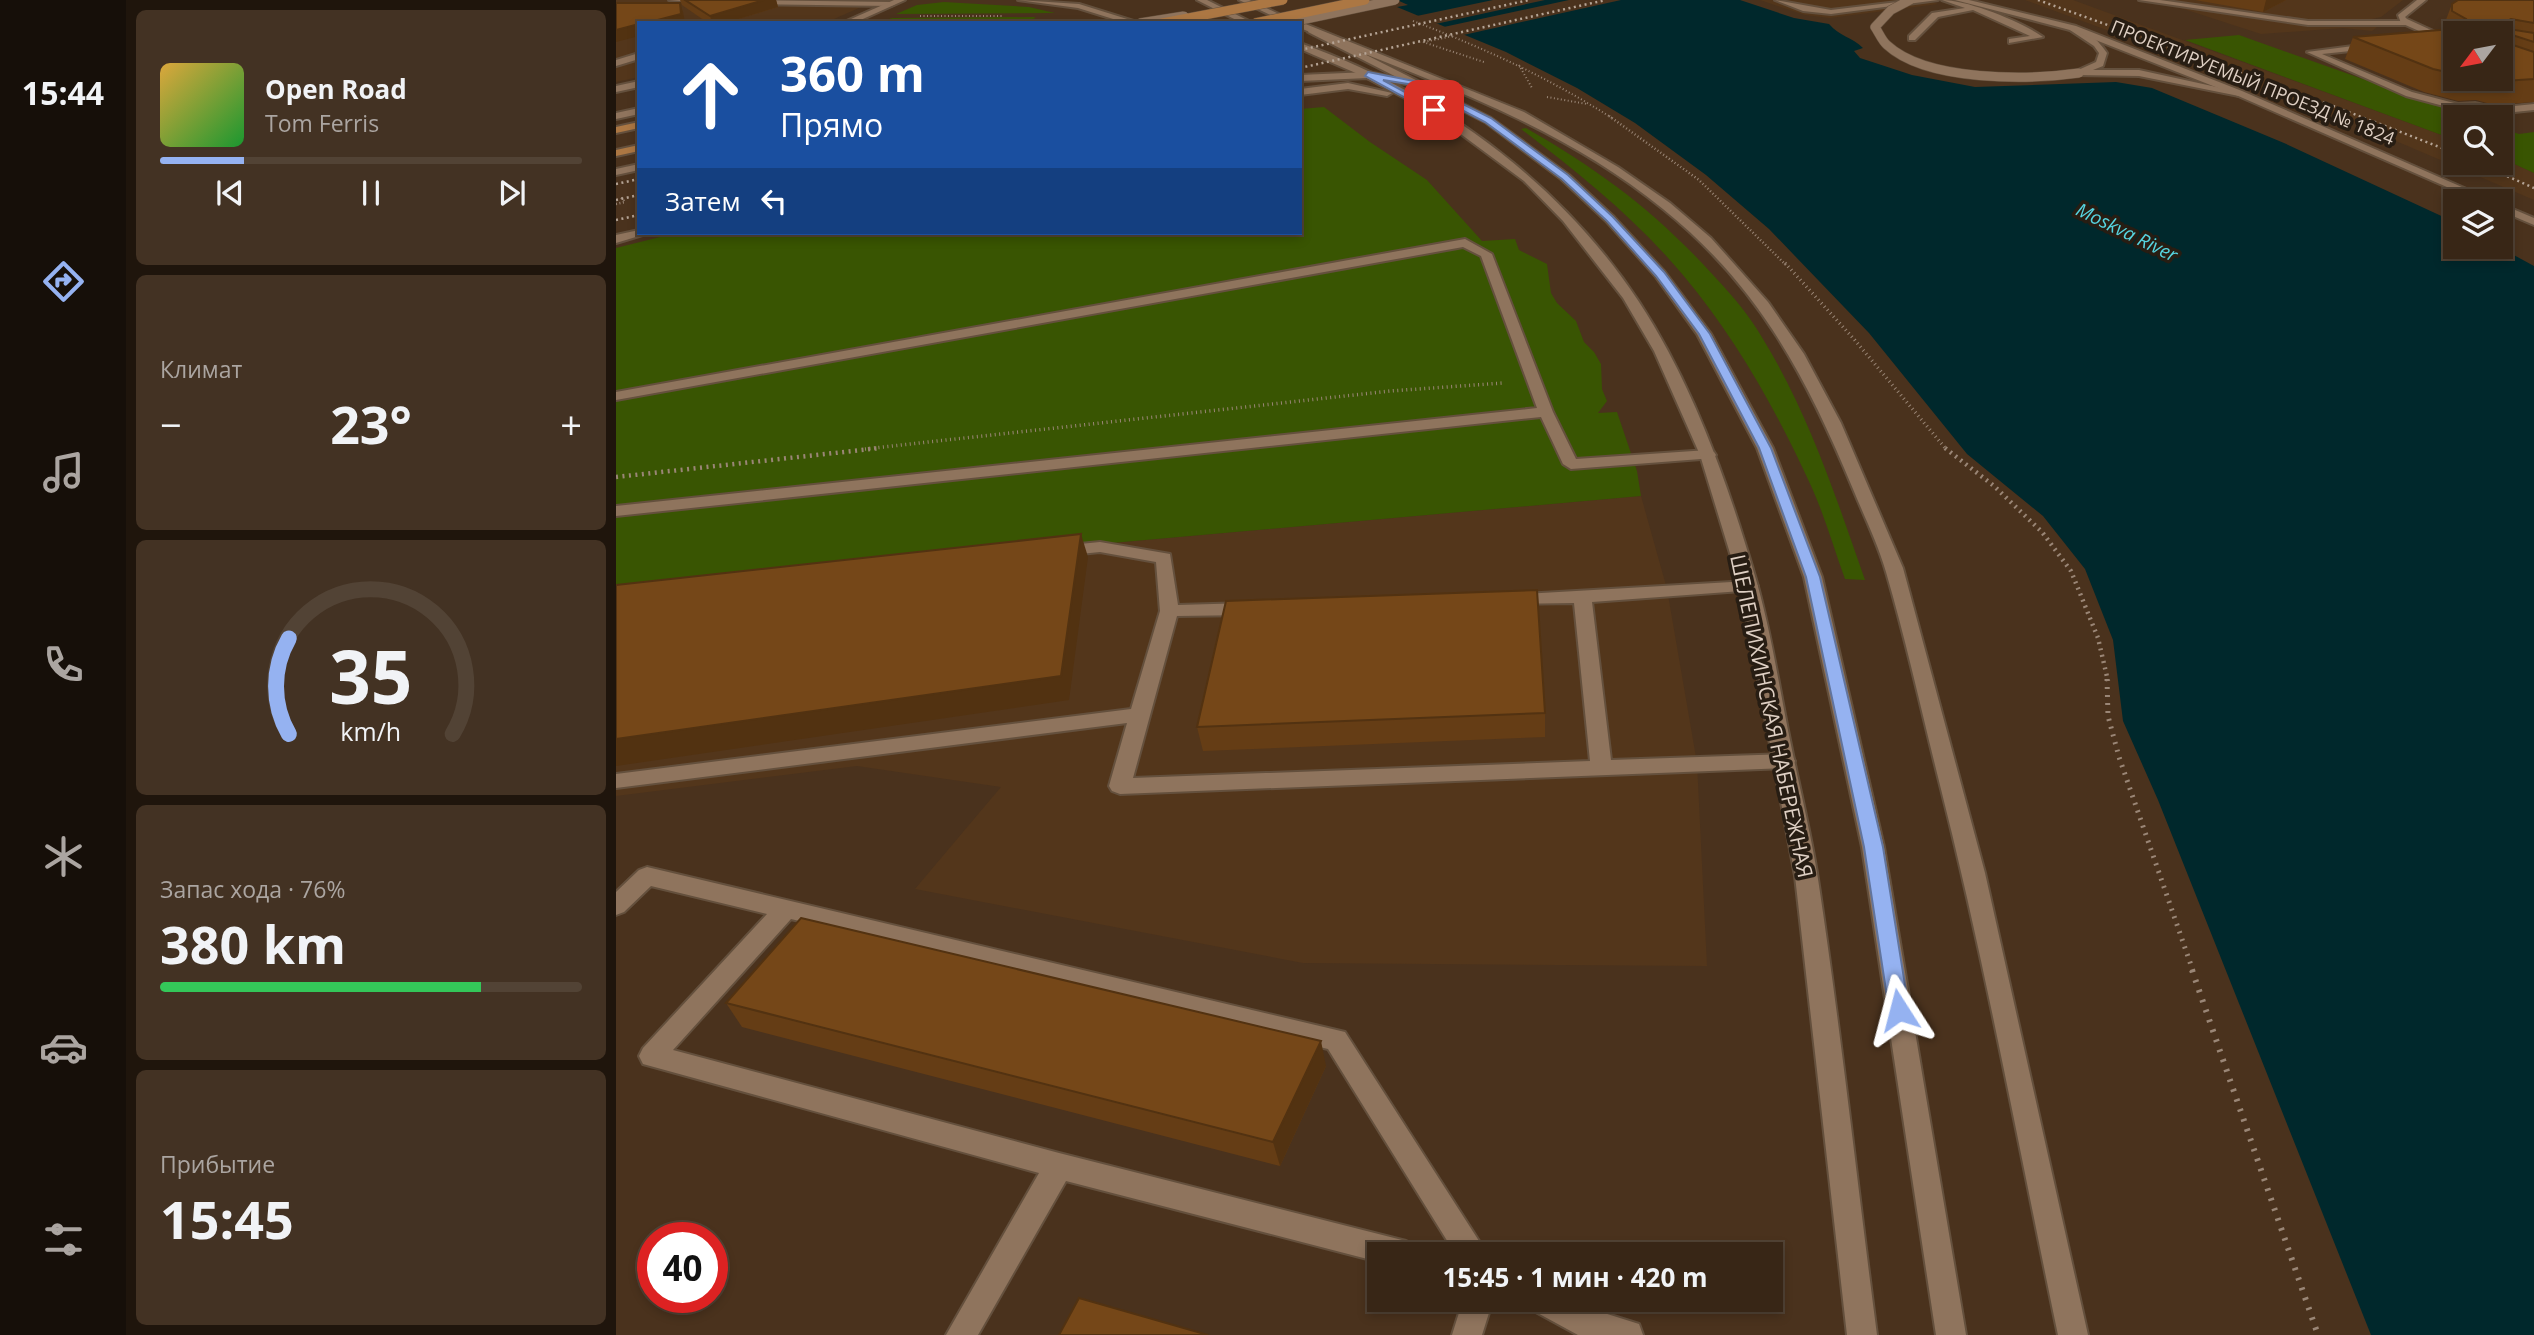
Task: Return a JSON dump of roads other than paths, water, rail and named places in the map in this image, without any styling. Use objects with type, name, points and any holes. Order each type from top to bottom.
[{"type":"main road","points":[[673,0],[711,1]]},
{"type":"main road","points":[[815,0],[832,2]]},
{"type":"main road","points":[[851,21],[901,0]]},
{"type":"main road","points":[[1022,0],[1079,5],[1131,21]]},
{"type":"main road","points":[[1200,0],[1245,21]]},
{"type":"main road","points":[[1244,0],[1283,21]]},
{"type":"main road","points":[[1150,21],[1281,0]]},
{"type":"main road","points":[[1172,21],[1281,0]]},
{"type":"main road","points":[[1265,21],[1365,0]]},
{"type":"main road","points":[[1296,21],[1395,0]]},
{"type":"main road","points":[[1779,0],[1806,9],[1831,12],[1934,0]]},
{"type":"main road","points":[[1910,0],[1891,9],[1875,27],[1884,42],[1908,57],[1984,77],[2037,79],[2079,73],[2139,73],[2239,93]]},
{"type":"main road","points":[[1946,0],[1977,9],[2039,37],[2011,41]]},
{"type":"main road","name":"ПРОЕКТИРУЕМЫЙ ПРОЕЗД № 1824","points":[[1959,0],[2073,28],[2239,93],[2459,189]]},
{"type":"main road","points":[[2143,0],[2308,23],[2406,23],[2443,38]]},
{"type":"main road","points":[[2406,23],[2402,17],[2404,13],[2422,0]]},
{"type":"main road","points":[[737,2],[891,4]]},
{"type":"main road","points":[[1912,38],[1935,15],[1977,9]]},
{"type":"main road","points":[[2073,28],[2104,52],[2100,64],[2079,73]]},
{"type":"main road","points":[[1302,31],[1417,83],[1488,120],[1565,177],[1610,219],[1660,274],[1704,334],[1765,448],[1813,577],[1873,847],[1951,1335]]},
{"type":"main road","points":[[1302,31],[1463,89],[1562,135],[1666,205],[1707,241],[1763,305],[1797,354],[1833,423],[1894,568],[1974,873],[2073,1335]]},
{"type":"main road","points":[[1302,32],[1368,75]]},
{"type":"main road","points":[[2425,42],[2443,42]]},
{"type":"main road","points":[[2386,46],[2311,52],[2409,94],[2458,107],[2475,106],[2495,111],[2534,107]]},
{"type":"main road","points":[[616,62],[637,57]]},
{"type":"main road","points":[[616,68],[637,66]]},
{"type":"main road","points":[[1302,78],[1368,75],[1417,83]]},
{"type":"main road","name":"ШЕЛЕПИХИНСКАЯ НАБЕРЕЖНАЯ","points":[[1368,75],[1434,110],[1481,142],[1528,179],[1575,229],[1629,297],[1661,351],[1708,454],[1749,586],[1806,876],[1862,1335]]},
{"type":"main road","points":[[616,89],[637,84]]},
{"type":"main road","points":[[1302,92],[1336,86],[1359,86],[1434,110]]},
{"type":"main road","points":[[616,116],[637,111]]},
{"type":"main road","points":[[616,130],[637,125]]},
{"type":"main road","points":[[616,153],[637,148]]},
{"type":"main road","points":[[616,172],[637,167]]},
{"type":"main road","points":[[2513,212],[2534,222]]},
{"type":"main road","points":[[616,239],[637,234]]},
{"type":"main road","points":[[616,396],[1465,243],[1486,254],[1546,412],[1571,464],[1708,454]]},
{"type":"main road","points":[[616,511],[1546,412]]},
{"type":"main road","points":[[1045,552],[1100,547],[1164,558],[1169,611],[1120,786],[1785,761]]},
{"type":"main road","points":[[1499,600],[1749,586]]},
{"type":"main road","points":[[1582,597],[1601,767]]},
{"type":"main road","points":[[1169,611],[1265,608]]},
{"type":"main road","points":[[616,780],[1140,715]]},
{"type":"main road","points":[[616,906],[647,876],[1336,1040],[1464,1242]]},
{"type":"main road","points":[[786,909],[652,1056],[1059,1166],[1367,1245]]},
{"type":"main road","points":[[961,1335],[1059,1166]]},
{"type":"main road","points":[[1466,1335],[1474,1312]]},
{"type":"main road","points":[[1565,1312],[1578,1320],[1628,1335]]},
{"type":"water","name":"Moskva River","points":[[1397,0],[1740,0],[1794,18],[1829,24],[1863,48],[1854,51],[1860,58],[1912,75],[1975,87],[2116,82],[2152,88],[2284,143],[2443,217],[2443,259],[2513,259],[2513,255],[2534,266],[2534,1335],[2371,1335],[2158,800],[2123,721],[2113,640],[2085,569],[2043,516],[1967,454],[1869,333],[1769,229],[1706,175],[1635,123],[1577,88],[1506,52],[1397,7],[1408,5]]},
{"type":"railway","points":[[1302,50],[1529,0]]},
{"type":"railway","points":[[1302,68],[1606,0]]},
{"type":"railway","points":[[2038,0],[2328,104],[2443,148]]},
{"type":"railway","points":[[2504,175],[2534,188]]},
{"type":"railway","points":[[616,184],[637,179]]},
{"type":"railway","points":[[616,200],[637,195]]},
{"type":"railway","points":[[616,220],[637,215]]}]
